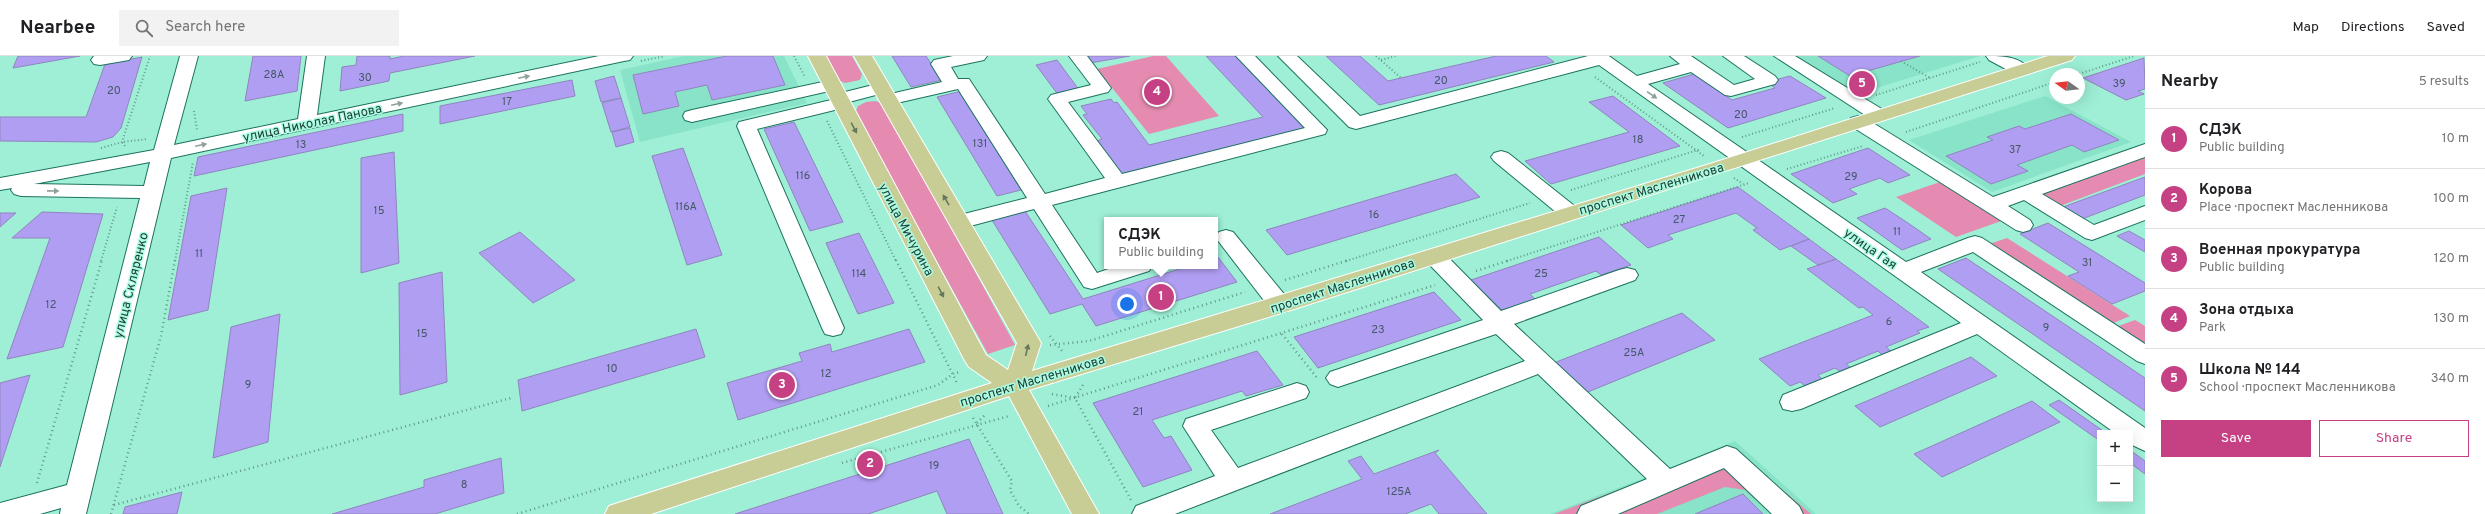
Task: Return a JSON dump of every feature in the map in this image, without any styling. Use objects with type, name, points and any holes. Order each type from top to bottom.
[{"type":"main road","name":"улица Мичурина","points":[[817,56],[977,361],[1015,386]]},
{"type":"main road","points":[[863,56],[1029,343],[1015,386],[1028,412],[1086,514]]},
{"type":"main road","name":"проспект Масленникова","points":[[618,514],[963,401],[1280,305],[1570,213],[1720,168],[1878,115],[2066,56]]},
{"type":"street","points":[[100,60],[123,56]]},
{"type":"street","name":"улица Скляренко","points":[[75,503],[152,192],[189,56]]},
{"type":"street","points":[[307,123],[316,56]]},
{"type":"street","points":[[953,85],[938,60],[978,56]]},
{"type":"street","points":[[1078,56],[1102,88],[1057,99],[1118,183]]},
{"type":"street","points":[[959,222],[1118,183],[1318,130],[1245,56]]},
{"type":"street","points":[[1288,56],[1356,123],[1580,65],[1600,58]]},
{"type":"street","points":[[1634,82],[1694,66],[1731,56],[1769,80],[1731,91],[1694,66],[1679,56]]},
{"type":"street","points":[[1783,56],[1878,115]]},
{"type":"street","points":[[1996,56],[2021,70]]},
{"type":"street","name":"улица Гая","points":[[1600,58],[2145,441]]},
{"type":"street","name":"улица Николая Панова","points":[[0,184],[163,153],[629,59]]},
{"type":"street","points":[[692,116],[811,90],[837,96],[885,94],[963,83],[1092,282],[1132,269]]},
{"type":"street","points":[[833,328],[746,126],[837,96]]},
{"type":"street","points":[[1858,122],[2023,225]]},
{"type":"street","points":[[1991,205],[2145,150]]},
{"type":"street","points":[[1501,157],[1570,213]]},
{"type":"street","points":[[0,190],[152,192]]},
{"type":"street","points":[[2026,193],[2092,233],[2145,213]]},
{"type":"street","points":[[1226,237],[1280,305]]},
{"type":"street","points":[[1903,271],[1975,243],[2145,355]]},
{"type":"street","points":[[1434,256],[1541,364],[1666,482]]},
{"type":"street","points":[[1330,381],[1488,328],[1497,321],[1627,275]]},
{"type":"street","points":[[1792,402],[1980,324]]},
{"type":"street","points":[[1146,514],[1541,364]]},
{"type":"street","points":[[1233,482],[1195,426],[1297,392]]},
{"type":"street","points":[[1590,514],[1727,456],[1790,514]]},
{"type":"street","points":[[0,514],[30,506],[75,503]]},
{"type":"path","points":[[122,142],[150,56]]},
{"type":"path","points":[[629,59],[665,56]]},
{"type":"path","points":[[794,56],[954,373],[963,401],[1012,481],[1010,490],[1019,506],[1029,514]]},
{"type":"path","points":[[1376,56],[1401,78]]},
{"type":"path","points":[[1380,60],[1396,56]]},
{"type":"path","points":[[2085,72],[2134,56]]},
{"type":"path","points":[[1901,61],[1930,78]]},
{"type":"path","points":[[1580,65],[1744,185]]},
{"type":"path","points":[[841,464],[976,424],[1028,412],[1282,334],[1744,185],[2049,84]]},
{"type":"path","points":[[111,514],[160,336],[195,156]]},
{"type":"path","points":[[30,506],[119,202]]},
{"type":"path","points":[[1282,334],[1330,381]]},
{"type":"path","points":[[113,505],[511,398]]},
{"type":"shaded area","points":[[684,56],[784,56],[807,103],[640,142],[620,70]]},
{"type":"shaded area","points":[[826,56],[852,56],[862,74],[860,80],[845,83],[838,80]]},
{"type":"shaded area","points":[[1153,56],[1166,56],[1219,116],[1149,134],[1097,69]]},
{"type":"shaded area","points":[[1790,56],[1980,56],[1854,95]]},
{"type":"shaded area","points":[[2045,96],[2049,98],[2049,104],[2060,104],[2131,142],[1992,192],[1909,140]]},
{"type":"shaded area","points":[[875,101],[884,104],[1015,345],[988,354],[855,113],[858,106],[866,102]]},
{"type":"shaded area","points":[[2143,157],[2145,158],[2145,174],[2060,206],[2041,194]]},
{"type":"shaded area","points":[[1943,181],[2004,220],[1956,237],[1896,197]]},
{"type":"shaded area","points":[[2007,238],[2130,316],[2109,325],[1986,245]]},
{"type":"shaded area","points":[[2135,320],[2145,326],[2145,349],[2113,328]]},
{"type":"shaded area","points":[[1735,441],[1816,514],[1550,514],[1657,473]]},
{"type":"shaded area","points":[[1732,447],[1811,514],[1772,514],[1745,490],[1725,487],[1657,514],[1554,514]]},
{"type":"building","points":[[18,56],[80,56],[13,68]]},
{"type":"building","points":[[253,56],[301,56],[297,91],[245,101]]},
{"type":"building","points":[[357,56],[390,56],[390,59],[404,56],[475,56],[390,73],[389,81],[340,91],[342,67],[356,65]]},
{"type":"building","points":[[727,56],[773,56],[785,85],[712,100],[707,85],[675,92],[679,106],[643,114],[633,75]]},
{"type":"building","points":[[892,56],[926,56],[942,80],[911,87]]},
{"type":"building","points":[[1084,56],[1130,56],[1090,63]]},
{"type":"building","points":[[1206,56],[1242,56],[1309,130],[1125,178],[1097,141],[1102,139],[1083,115],[1087,114],[1081,106],[1111,99],[1114,103],[1117,102],[1149,145],[1263,117]]},
{"type":"building","points":[[1326,56],[1360,56],[1388,81],[1496,56],[1546,56],[1554,62],[1379,105]]},
{"type":"building","points":[[1818,56],[1920,56],[1850,76]]},
{"type":"building","points":[[142,57],[121,128],[113,137],[96,142],[0,141],[0,117],[86,117],[105,64]]},
{"type":"building","points":[[2144,58],[2145,89],[2138,91],[2144,94],[2126,100],[2085,79],[2085,77]]},
{"type":"building","points":[[1057,60],[1080,91],[1059,96],[1036,65]]},
{"type":"building","points":[[1694,74],[1732,100],[1775,88],[1767,82],[1790,76],[1826,98],[1728,128],[1663,83]]},
{"type":"building","points":[[614,76],[621,98],[601,102],[595,81]]},
{"type":"building","points":[[572,80],[575,96],[440,124],[440,106]]},
{"type":"building","points":[[962,91],[1025,189],[997,196],[937,97]]},
{"type":"building","points":[[1613,96],[1680,146],[1551,184],[1525,161],[1629,132],[1589,102]]},
{"type":"building","points":[[621,98],[630,127],[611,132],[602,103]]},
{"type":"building","points":[[403,114],[403,131],[194,176],[198,157]]},
{"type":"building","points":[[2071,114],[2119,140],[2084,152],[2072,145],[2017,165],[2028,171],[1991,184],[1946,156],[1993,140],[1987,137],[2019,126],[2025,129]]},
{"type":"building","points":[[794,122],[843,222],[810,231],[764,129]]},
{"type":"building","points":[[630,128],[634,142],[616,147],[612,132]]},
{"type":"building","points":[[683,148],[722,255],[687,265],[652,156]]},
{"type":"building","points":[[1868,148],[1910,175],[1888,183],[1880,178],[1849,189],[1857,194],[1833,203],[1791,174]]},
{"type":"building","points":[[394,152],[399,263],[361,273],[361,158]]},
{"type":"building","points":[[1456,174],[1480,197],[1287,255],[1266,230]]},
{"type":"building","points":[[2145,177],[2145,195],[2082,219],[2063,207]]},
{"type":"building","points":[[1738,187],[1809,239],[1780,250],[1753,230],[1757,228],[1736,213],[1668,235],[1673,239],[1648,248],[1621,225]]},
{"type":"building","points":[[227,188],[208,310],[168,320],[191,196]]},
{"type":"building","points":[[1885,208],[1931,239],[1902,250],[1857,218]]},
{"type":"building","points":[[1025,211],[1083,299],[1179,269],[1218,269],[1218,257],[1237,282],[1096,326],[1082,304],[1050,314],[992,220]]},
{"type":"building","points":[[42,212],[103,214],[63,347],[7,359],[50,238],[12,238]]},
{"type":"building","points":[[0,213],[16,213],[0,227]]},
{"type":"building","points":[[2048,223],[2145,283],[2145,291],[2112,304],[2068,276],[2079,272],[2020,234]]},
{"type":"building","points":[[2129,231],[2145,240],[2145,252],[2117,236]]},
{"type":"building","points":[[520,232],[575,280],[533,303],[479,253]]},
{"type":"building","points":[[859,233],[894,303],[858,314],[826,243]]},
{"type":"building","points":[[1599,237],[1631,265],[1601,275],[1596,271],[1530,294],[1536,300],[1503,311],[1471,280]]},
{"type":"building","points":[[1809,239],[1836,259],[1818,265],[1791,246]]},
{"type":"building","points":[[1966,258],[2145,378],[2145,411],[1938,269]]},
{"type":"building","points":[[1836,259],[1929,327],[1917,331],[1920,333],[1886,347],[1891,351],[1882,355],[1878,351],[1846,364],[1851,368],[1841,372],[1835,368],[1818,375],[1822,379],[1805,386],[1800,382],[1790,386],[1759,359],[1873,315],[1863,307],[1859,308],[1807,269]]},
{"type":"building","points":[[442,272],[447,382],[400,395],[399,283]]},
{"type":"building","points":[[1434,292],[1461,320],[1318,368],[1294,337]]},
{"type":"building","points":[[1682,313],[1715,340],[1583,394],[1551,364]]},
{"type":"building","points":[[280,314],[268,442],[213,458],[231,327]]},
{"type":"building","points":[[696,329],[705,357],[522,411],[518,380]]},
{"type":"building","points":[[909,329],[925,362],[738,420],[727,383],[802,361],[799,353],[830,344],[832,352]]},
{"type":"building","points":[[1257,351],[1283,385],[1246,396],[1242,391],[1152,420],[1164,438],[1171,436],[1192,470],[1143,487],[1093,403]]},
{"type":"building","points":[[1971,357],[1997,376],[1880,427],[1855,406]]},
{"type":"building","points":[[30,375],[0,467],[0,383]]},
{"type":"building","points":[[2059,400],[2102,430],[2097,430],[2097,439],[2049,405]]},
{"type":"building","points":[[2032,401],[2060,422],[1942,477],[1914,454]]},
{"type":"building","points":[[969,439],[1003,514],[947,514],[937,491],[868,514],[735,514]]},
{"type":"building","points":[[1439,450],[1435,453],[1487,514],[1439,514],[1431,504],[1405,514],[1270,514],[1362,479],[1348,461],[1361,456],[1374,474]]},
{"type":"building","points":[[2133,452],[2145,461],[2145,474],[2133,465]]},
{"type":"building","points":[[501,458],[504,493],[435,514],[332,514],[424,487],[424,480]]},
{"type":"building","points":[[182,492],[177,514],[123,514],[125,507]]},
{"type":"building","points":[[1743,494],[1763,514],[1695,514]]},
{"type":"place","name":"Школа № 144","points":[[1862,84]]},
{"type":"place","name":"Зона отдыха","points":[[1157,92]]},
{"type":"place","name":"СДЭК","points":[[1161,297]]},
{"type":"place","name":"Военная прокуратура","points":[[782,385]]},
{"type":"place","name":"Корова","points":[[870,464]]}]
